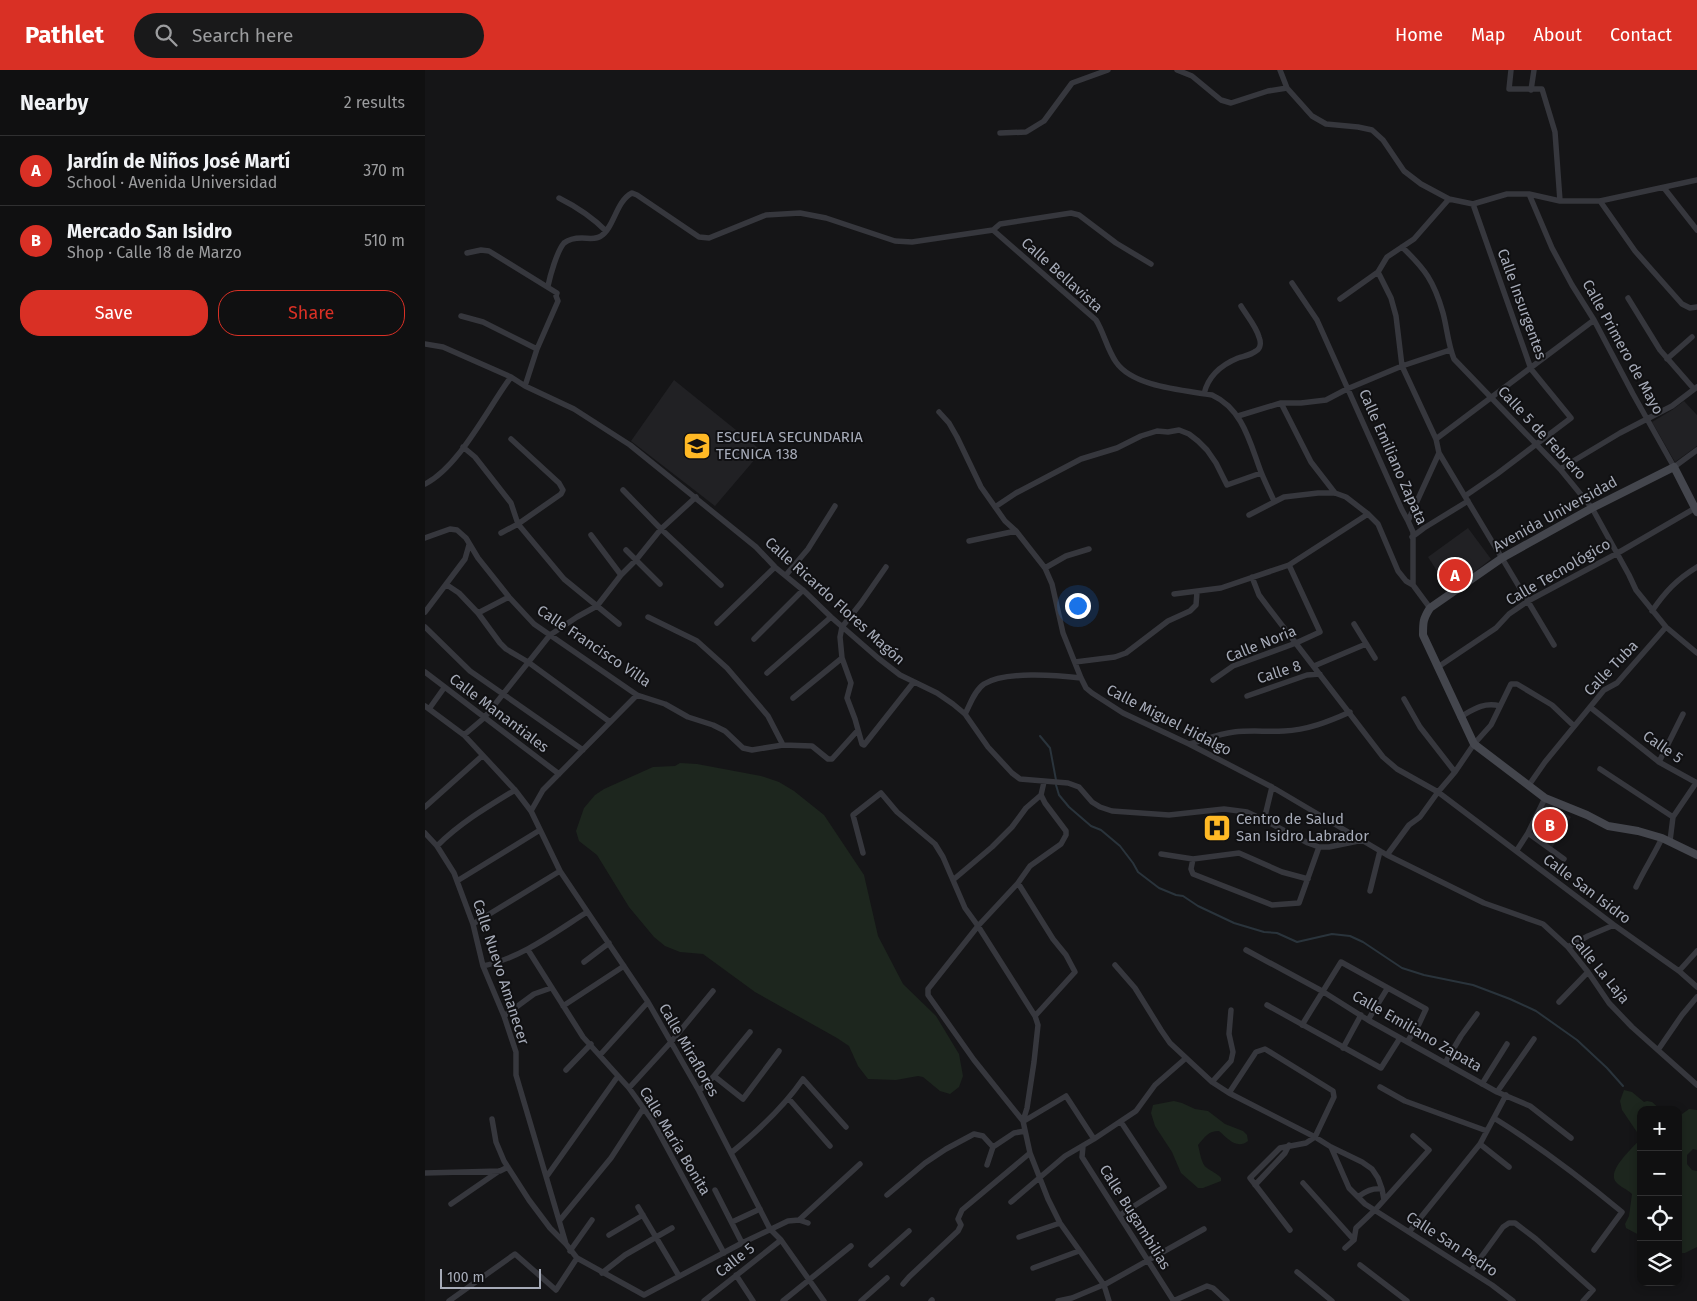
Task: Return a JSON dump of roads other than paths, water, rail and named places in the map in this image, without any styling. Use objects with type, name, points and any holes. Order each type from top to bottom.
[{"type":"street","points":[[1000,133],[1027,132],[1044,121],[1072,83],[1109,70]]},
{"type":"street","points":[[1177,70],[1192,76],[1221,100],[1231,103],[1268,90],[1287,88]]},
{"type":"street","points":[[1281,70],[1287,88],[1312,116],[1326,124],[1371,130],[1383,140],[1404,171],[1421,184],[1449,199],[1473,204],[1507,194],[1529,194],[1560,201],[1600,201],[1697,180]]},
{"type":"street","points":[[1511,70],[1509,89],[1542,89],[1555,132],[1560,201]]},
{"type":"street","points":[[1531,90],[1534,70]]},
{"type":"street","points":[[1664,188],[1697,230]]},
{"type":"street","points":[[547,286],[553,268],[566,242],[575,238],[596,238],[602,236],[627,195],[632,193],[699,237],[704,238],[709,238],[766,215],[800,213],[826,218],[895,240],[912,242],[993,230],[1000,224],[1071,213],[1079,215],[1116,243],[1151,264]]},
{"type":"street","name":"Calle Primero de Mayo","points":[[1529,194],[1556,255],[1572,285],[1595,320],[1696,509]]},
{"type":"street","points":[[559,198],[579,208],[606,231]]},
{"type":"street","points":[[1340,299],[1378,272],[1387,257],[1414,239],[1449,199]]},
{"type":"street","points":[[1600,201],[1635,251],[1682,304],[1689,308],[1697,307]]},
{"type":"street","name":"Calle Insurgentes","points":[[1412,537],[1467,499],[1571,418],[1531,369],[1473,204]]},
{"type":"street","name":"Calle Bellavista","points":[[993,230],[1096,320],[1114,359],[1127,374],[1148,383],[1221,399],[1229,405],[1238,416],[1254,449],[1261,473],[1274,501]]},
{"type":"street","name":"Calle 5 de Febrero","points":[[1402,247],[1423,268],[1433,285],[1443,312],[1450,350],[1454,359],[1560,469],[1592,508],[1629,575],[1635,590],[1666,627],[1697,653]]},
{"type":"street","points":[[467,253],[481,250],[489,251],[557,293],[558,301],[537,349],[525,386]]},
{"type":"street","points":[[1378,272],[1391,298],[1396,316],[1402,366],[1439,453],[1553,646]]},
{"type":"street","name":"Calle Emiliano Zapata","points":[[1292,284],[1317,320],[1398,502],[1409,521],[1413,532],[1413,585]]},
{"type":"street","points":[[1560,469],[1620,433],[1672,406],[1695,388],[1660,350],[1628,298]]},
{"type":"street","points":[[1204,394],[1209,379],[1215,372],[1235,359],[1259,349],[1259,336],[1241,306]]},
{"type":"street","points":[[461,316],[483,322],[537,349]]},
{"type":"street","points":[[1435,440],[1595,320]]},
{"type":"street","points":[[1667,358],[1692,337]]},
{"type":"street","name":"Calle Ricardo Flores Magón","points":[[425,344],[443,347],[511,377],[525,386],[575,409],[630,446],[756,547],[878,658],[913,683],[937,693],[965,714],[988,747],[1020,779],[1068,783],[1079,786],[1092,802],[1112,811],[1169,815],[1224,809],[1247,812],[1319,847]]},
{"type":"street","points":[[1238,416],[1281,403],[1326,400],[1402,366],[1450,350]]},
{"type":"street","points":[[425,484],[437,478],[463,447],[511,377]]},
{"type":"street","points":[[1281,403],[1311,462],[1335,493]]},
{"type":"street","name":"Calle Miguel Hidalgo","points":[[939,412],[949,423],[957,437],[981,487],[1005,521],[1016,531],[1045,568],[1052,584],[1063,633],[1081,678],[1091,693],[1123,713],[1189,744],[1272,787],[1387,855]]},
{"type":"street","points":[[995,507],[1016,493],[1081,459],[1117,448],[1141,436],[1157,431],[1179,430],[1198,441],[1216,463],[1227,485],[1261,473]]},
{"type":"street","points":[[501,533],[518,524],[561,494],[563,490],[559,482],[511,439]]},
{"type":"street","points":[[463,447],[475,457],[511,503],[518,524],[564,579],[619,624]]},
{"type":"street","name":"Avenida Universidad","points":[[1430,608],[1502,558],[1592,508],[1673,467],[1697,450]]},
{"type":"street","points":[[1409,521],[1439,453]]},
{"type":"street","points":[[623,490],[661,529],[721,585]]},
{"type":"street","points":[[1249,515],[1284,497],[1318,493],[1335,493],[1347,497],[1368,514],[1381,530],[1398,571],[1413,585],[1430,608],[1423,619],[1423,635],[1474,744],[1545,798],[1587,815],[1608,826],[1638,830],[1670,841],[1697,855]]},
{"type":"street","points":[[464,735],[484,718],[505,694],[550,635],[577,616],[597,606],[661,529],[696,497]]},
{"type":"street","points":[[786,575],[808,549],[835,506]]},
{"type":"street","name":"Calle Tecnológico","points":[[1438,667],[1496,628],[1509,614],[1528,601],[1696,509]]},
{"type":"street","points":[[1174,594],[1221,588],[1289,565],[1368,514]]},
{"type":"street","name":"Calle Francisco Villa","points":[[425,538],[450,530],[457,530],[466,538],[478,558],[509,597],[534,624],[637,695],[665,704],[694,720],[719,728],[725,731],[743,748],[752,750],[783,745],[812,746],[828,759],[831,759],[858,730]]},
{"type":"street","points":[[969,541],[1016,531]]},
{"type":"street","points":[[591,535],[621,575]]},
{"type":"street","points":[[425,612],[465,560],[469,545]]},
{"type":"street","points":[[1045,568],[1066,556],[1089,549]]},
{"type":"street","points":[[626,550],[660,584]]},
{"type":"street","points":[[465,560],[478,558]]},
{"type":"street","name":"Calle Noria","points":[[1213,680],[1233,666],[1296,643],[1320,632],[1289,565]]},
{"type":"street","points":[[717,623],[775,566]]},
{"type":"street","points":[[886,567],[842,627],[840,637],[842,658],[851,683],[847,698],[862,744],[864,745],[913,683]]},
{"type":"street","points":[[1652,611],[1673,583],[1697,568]]},
{"type":"street","name":"Calle San Isidro","points":[[1252,578],[1259,594],[1271,611],[1383,757],[1397,769],[1439,792],[1614,925],[1679,971],[1697,987]]},
{"type":"street","points":[[447,585],[459,593],[478,613],[506,649],[528,662],[610,722]]},
{"type":"street","points":[[754,638],[803,590]]},
{"type":"street","points":[[1075,662],[1126,653],[1168,622],[1190,611],[1196,605],[1197,592]]},
{"type":"street","points":[[478,613],[509,597]]},
{"type":"street","points":[[648,617],[697,641],[727,668],[768,716],[783,745]]},
{"type":"street","points":[[767,673],[831,617]]},
{"type":"street","points":[[1354,624],[1375,658]]},
{"type":"street","points":[[425,627],[470,670],[583,750]]},
{"type":"street","name":"Calle Tuba","points":[[1529,785],[1545,762],[1604,690],[1617,683],[1666,627]]},
{"type":"street","name":"Calle 8","points":[[1314,666],[1366,644]]},
{"type":"street","points":[[793,698],[842,658]]},
{"type":"street","name":"Calle Manantiales","points":[[425,672],[559,774]]},
{"type":"street","points":[[965,714],[977,690],[984,684],[1001,678],[1045,674],[1081,678]]},
{"type":"street","name":"Calle 8","points":[[1247,696],[1307,675],[1320,674]]},
{"type":"street","points":[[1387,855],[1409,825],[1420,817],[1474,744],[1491,725],[1511,684],[1517,684],[1552,705],[1574,726]]},
{"type":"street","points":[[427,708],[444,688]]},
{"type":"street","points":[[531,811],[543,790],[637,695]]},
{"type":"street","points":[[1404,699],[1421,727],[1455,772]]},
{"type":"street","points":[[1460,717],[1490,704],[1500,706]]},
{"type":"street","name":"Calle 5","points":[[1590,707],[1659,762],[1697,783],[1673,817],[1670,841]]},
{"type":"street","name":"Calle Miraflores","points":[[427,708],[464,735],[515,790],[531,811],[560,871],[648,1002],[671,1042],[699,1091],[770,1229],[781,1240],[824,1301]]},
{"type":"street","points":[[1189,744],[1233,732],[1286,731],[1309,728],[1350,712]]},
{"type":"street","points":[[1659,762],[1683,714]]},
{"type":"street","points":[[425,807],[483,756]]},
{"type":"street","points":[[1600,769],[1673,817]]},
{"type":"street","points":[[953,880],[1013,827],[1027,808],[1041,794],[1044,782]]},
{"type":"street","points":[[1265,820],[1272,787]]},
{"type":"street","points":[[437,846],[452,832],[478,813],[515,790]]},
{"type":"street","points":[[863,853],[853,815],[881,793],[897,812],[935,844],[943,857],[965,908],[1035,1016],[1038,1025],[1027,1108],[1023,1121]]},
{"type":"street","points":[[1041,794],[1045,803],[1067,831],[1061,844],[1031,866],[1018,883],[978,926],[927,989],[929,995],[974,1060],[1023,1121],[1030,1153],[1048,1199],[1061,1223],[1103,1285],[1109,1301]]},
{"type":"street","points":[[1517,850],[1528,833],[1545,798]]},
{"type":"street","points":[[457,881],[540,830]]},
{"type":"street","name":"Calle Nuevo Amanecer","points":[[425,833],[437,846],[455,873],[473,924],[483,966],[504,1016],[515,1052],[516,1075],[566,1244]]},
{"type":"street","points":[[1528,833],[1564,859]]},
{"type":"street","points":[[1636,887],[1662,838]]},
{"type":"street","points":[[1193,859],[1191,869],[1193,874],[1272,905],[1299,902],[1319,847],[1329,847],[1363,840]]},
{"type":"street","points":[[1371,891],[1380,851]]},
{"type":"street","points":[[1161,854],[1193,859],[1239,853],[1282,872],[1308,880]]},
{"type":"street","name":"Calle La Laja","points":[[1387,855],[1484,903],[1543,924],[1568,947],[1609,1003],[1632,1027],[1697,1085]]},
{"type":"street","points":[[473,924],[560,871]]},
{"type":"street","points":[[1018,883],[1053,939],[1066,955],[1075,972],[1035,1016]]},
{"type":"street","points":[[483,966],[495,964],[527,950],[587,912]]},
{"type":"street","points":[[1568,947],[1614,925]]},
{"type":"street","points":[[583,962],[609,943]]},
{"type":"street","name":"Calle María Bonita","points":[[527,950],[583,1038],[591,1044],[629,1088],[656,1128],[724,1253]]},
{"type":"street","name":"Calle Emiliano Zapata","points":[[1246,950],[1322,991],[1368,1020],[1482,1084],[1530,1106],[1571,1138]]},
{"type":"street","points":[[1679,971],[1697,951]]},
{"type":"street","points":[[1302,1025],[1341,962],[1426,1010],[1407,1042]]},
{"type":"street","points":[[1115,965],[1135,988],[1161,1030],[1186,1058],[1212,1082],[1229,1093],[1315,1137],[1331,1148],[1362,1162],[1372,1169],[1382,1189],[1384,1200]]},
{"type":"street","points":[[563,1006],[624,966]]},
{"type":"street","points":[[1559,1002],[1588,972]]},
{"type":"street","points":[[504,1016],[534,994],[551,988]]},
{"type":"street","points":[[1368,1020],[1387,989]]},
{"type":"street","points":[[629,1088],[671,1042],[713,991]]},
{"type":"street","points":[[1658,1050],[1697,997]]},
{"type":"street","points":[[600,1055],[648,1002]]},
{"type":"street","points":[[1267,1005],[1381,1068],[1400,1038]]},
{"type":"street","points":[[1212,1082],[1231,1061],[1233,1052],[1229,1034],[1231,1010]]},
{"type":"street","points":[[1445,1063],[1477,1014]]},
{"type":"street","points":[[1343,1048],[1361,1015]]},
{"type":"street","points":[[699,1091],[714,1076],[750,1032]]},
{"type":"street","points":[[1497,1092],[1534,1039]]},
{"type":"street","points":[[566,1070],[591,1044]]},
{"type":"street","points":[[1482,1084],[1507,1044]]},
{"type":"street","points":[[1229,1093],[1257,1052],[1265,1049],[1333,1091],[1334,1097],[1315,1137],[1306,1143],[1280,1148],[1250,1178],[1289,1230]]},
{"type":"street","points":[[714,1076],[743,1099],[779,1051]]},
{"type":"street","points":[[1011,1202],[1065,1156],[1094,1140],[1136,1111],[1155,1085],[1186,1058]]},
{"type":"street","points":[[547,1176],[618,1076]]},
{"type":"street","points":[[731,1154],[789,1099],[803,1078],[846,1126]]},
{"type":"street","points":[[1380,1087],[1405,1101],[1487,1131]]},
{"type":"street","points":[[1023,1121],[1066,1096],[1094,1140]]},
{"type":"street","points":[[1409,1232],[1480,1144],[1506,1096]]},
{"type":"street","points":[[789,1099],[830,1146]]},
{"type":"street","points":[[560,1220],[611,1158],[643,1109]]},
{"type":"street","points":[[1494,1118],[1532,1142],[1582,1178],[1622,1212],[1595,1250]]},
{"type":"street","points":[[492,1119],[496,1142],[508,1167],[550,1228],[577,1258],[644,1295],[788,1221],[799,1220],[808,1223]]},
{"type":"street","points":[[1121,1122],[1164,1187],[1121,1216]]},
{"type":"street","points":[[987,1165],[993,1147],[1014,1133],[1025,1131]]},
{"type":"street","points":[[887,1195],[925,1163],[974,1134],[983,1136],[993,1147]]},
{"type":"street","points":[[1345,1248],[1354,1240],[1356,1228],[1376,1209],[1429,1150],[1413,1136]]},
{"type":"street","points":[[1480,1144],[1509,1167]]},
{"type":"street","name":"Calle Bugambilias","points":[[1083,1146],[1082,1157],[1173,1301]]},
{"type":"street","points":[[1331,1148],[1349,1188],[1358,1197],[1373,1188],[1382,1189]]},
{"type":"street","points":[[903,1284],[959,1231],[961,1225],[958,1219],[962,1210],[1030,1153]]},
{"type":"street","points":[[1065,1156],[1082,1157]]},
{"type":"street","points":[[799,1220],[860,1164]]},
{"type":"street","points":[[451,1204],[508,1167]]},
{"type":"street","points":[[425,1173],[500,1171]]},
{"type":"street","points":[[1303,1183],[1354,1240]]},
{"type":"street","points":[[715,1190],[742,1243]]},
{"type":"street","name":"Calle San Pedro","points":[[1358,1197],[1365,1204],[1376,1209],[1492,1284],[1513,1301]]},
{"type":"street","points":[[638,1207],[679,1276]]},
{"type":"street","points":[[732,1222],[760,1209]]},
{"type":"street","points":[[609,1235],[643,1215]]},
{"type":"street","points":[[570,1251],[592,1220]]},
{"type":"street","points":[[1019,1238],[1061,1223]]},
{"type":"street","points":[[1471,1271],[1503,1227],[1509,1223],[1515,1223],[1593,1290],[1583,1301]]},
{"type":"street","points":[[602,1273],[625,1255],[672,1228]]},
{"type":"street","points":[[1058,1301],[1072,1298],[1103,1285],[1204,1229]]},
{"type":"street","points":[[871,1265],[909,1231]]},
{"type":"street","name":"Calle 5","points":[[703,1301],[781,1240]]},
{"type":"street","points":[[783,1301],[851,1246]]},
{"type":"street","points":[[1033,1268],[1079,1251]]},
{"type":"street","points":[[449,1301],[515,1254],[556,1290],[577,1258]]},
{"type":"street","points":[[1360,1265],[1407,1301]]},
{"type":"street","points":[[1297,1272],[1332,1301]]},
{"type":"street","points":[[736,1275],[753,1301]]},
{"type":"street","points":[[861,1301],[887,1278]]},
{"type":"street","points":[[1173,1301],[1207,1286],[1213,1288],[1227,1301]]},
{"type":"waterway","points":[[1040,736],[1050,748],[1056,780]]},
{"type":"waterway","points":[[1056,785],[1059,795],[1069,807],[1091,826],[1101,830],[1120,846],[1138,872],[1159,888],[1183,896],[1198,906],[1234,923],[1264,932],[1277,933],[1297,942],[1332,934],[1350,936],[1363,942],[1402,968],[1424,975],[1473,985],[1510,999],[1536,1011],[1577,1040],[1623,1086]]},
{"type":"place","name":"ESCUELA SECUNDARIA TECNICA 138","points":[[697,446]]},
{"type":"place","name":"Jardín de Niños José Martí","points":[[1455,575]]},
{"type":"place","name":"Mercado San Isidro","points":[[1550,825]]},
{"type":"place","name":"Centro de Salud San Isidro Labrador","points":[[1217,828]]}]
